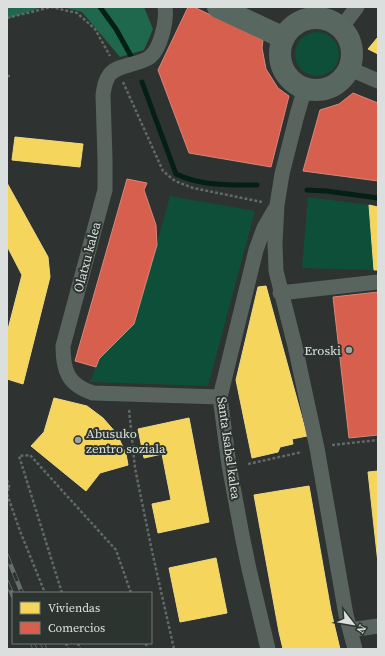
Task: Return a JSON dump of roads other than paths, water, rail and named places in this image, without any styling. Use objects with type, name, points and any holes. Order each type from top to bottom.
[{"type":"street","points":[[218,7],[284,38]]},
{"type":"street","points":[[341,28],[357,7]]},
{"type":"street","name":"Olatxu kalea","points":[[167,8],[163,31],[157,48],[150,57],[117,69],[110,74],[107,79],[103,95],[105,159],[104,190],[63,346],[64,366],[70,380],[86,391],[93,393],[220,397]]},
{"type":"street","points":[[310,18],[321,18],[332,21],[341,28],[351,47],[351,58],[343,77],[335,84],[315,90],[305,88],[294,82],[283,68],[280,50],[284,38],[290,29],[299,22],[310,18]]},
{"type":"street","points":[[348,68],[378,81]]},
{"type":"street","name":"Santa Isabel kalea","points":[[305,88],[282,174],[277,205],[275,243],[276,271],[280,293],[295,346],[317,448],[350,630],[355,649]]},
{"type":"street","name":"Santa Isabel kalea","points":[[268,649],[242,535],[229,465],[220,397],[256,250],[264,228],[277,205]]},
{"type":"street","points":[[280,293],[378,282]]},
{"type":"street","points":[[350,630],[378,626]]},
{"type":"waterway","points":[[100,7],[116,29],[131,56]]},
{"type":"waterway","points":[[142,82],[176,174],[205,183],[257,185]]},
{"type":"waterway","points":[[307,190],[378,198]]},
{"type":"railway","points":[[7,556],[22,592]]},
{"type":"railway","points":[[7,582],[12,594]]},
{"type":"railway","points":[[32,644],[35,649]]},
{"type":"railway","points":[[42,644],[45,649]]},
{"type":"place","name":"Eroski","points":[[349,350]]},
{"type":"place","name":"Abusuko zentro soziala","points":[[78,440]]}]
